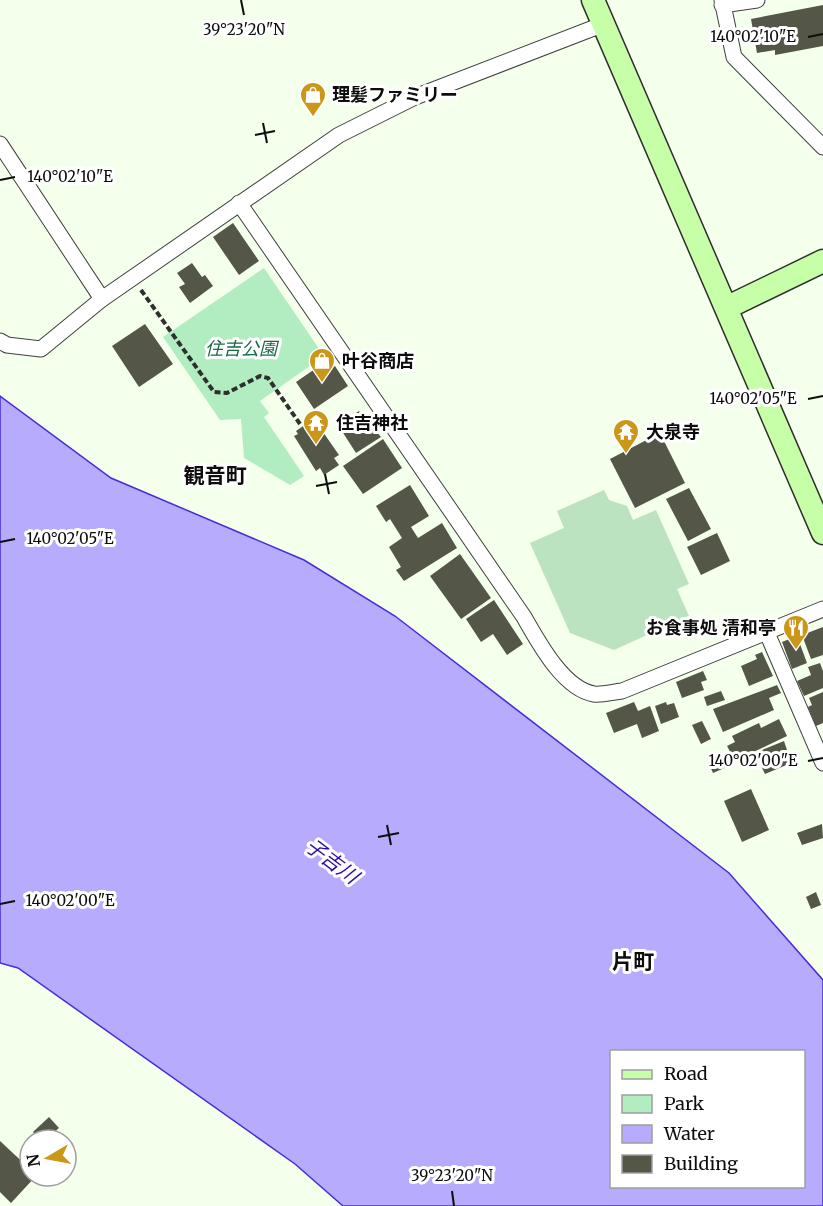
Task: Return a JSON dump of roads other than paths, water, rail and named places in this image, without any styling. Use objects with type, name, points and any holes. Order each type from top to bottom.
[{"type":"street","points":[[593,0],[728,307],[823,533]]},
{"type":"street","points":[[757,0],[722,3],[734,57],[823,147]]},
{"type":"street","points":[[0,341],[7,345],[41,349],[102,299],[339,135],[415,97],[604,24]]},
{"type":"street","points":[[0,144],[102,299]]},
{"type":"street","points":[[239,203],[524,617],[550,662],[573,683],[593,694],[622,691],[823,609]]},
{"type":"street","points":[[728,307],[823,261]]},
{"type":"street","points":[[767,633],[823,763]]},
{"type":"water","name":"子吉川","points":[[0,396],[111,478],[304,560],[395,616],[729,873],[823,980],[823,1206],[343,1206],[295,1164],[18,968],[0,963]]},
{"type":"place","name":"理髪ファミリー","points":[[313,118]]},
{"type":"place","name":"叶谷商店","points":[[322,384]]},
{"type":"place","name":"住吉神社","points":[[316,446]]},
{"type":"place","name":"大泉寺","points":[[626,455]]},
{"type":"place","name":"お食事処 清和亭","points":[[796,651]]},
{"type":"district","name":"観音町","points":[[215,476]]},
{"type":"district","name":"片町","points":[[633,962]]},
{"type":"park label","name":"住吉公園","points":[[241,349]]}]
